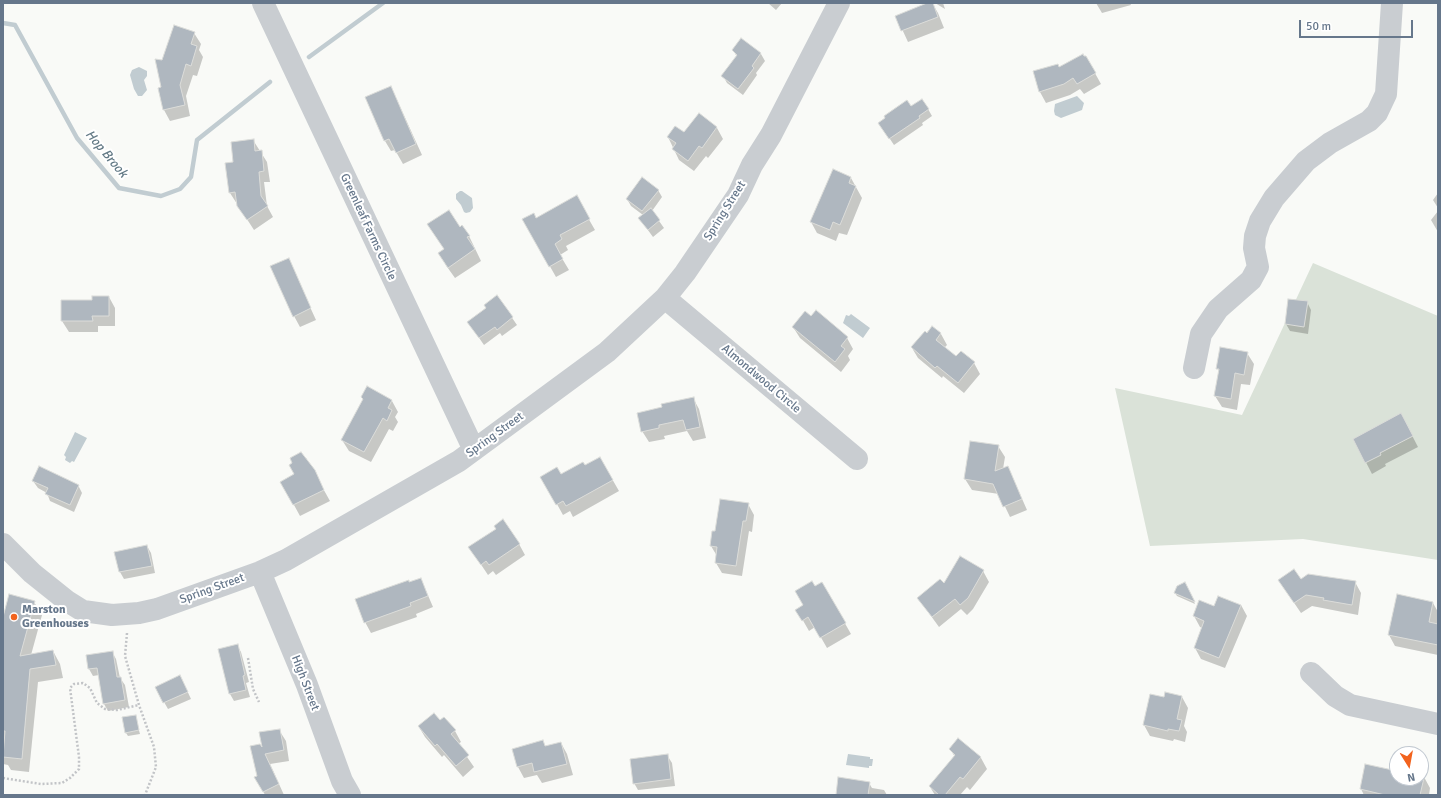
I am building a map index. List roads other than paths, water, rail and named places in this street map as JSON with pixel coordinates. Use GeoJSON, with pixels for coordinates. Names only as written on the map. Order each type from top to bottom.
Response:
{"type":"FeatureCollection","features":[{"type":"Feature","properties":{"kind":"street","name":"Greenleaf Farms Circle"},"geometry":{"type":"LineString","coordinates":[[263,3],[474,450]]}},
{"type":"Feature","properties":{"kind":"street","name":"Spring Street"},"geometry":{"type":"LineString","coordinates":[[3,544],[32,573],[67,601],[83,611],[96,614],[128,614],[157,609],[260,572],[286,560],[459,461],[607,352],[665,298],[685,272],[738,195],[752,166],[771,135],[839,3]]}},
{"type":"Feature","properties":{"kind":"street"},"geometry":{"type":"LineString","coordinates":[[1194,368],[1201,334],[1218,310],[1251,280],[1258,267],[1254,248],[1255,236],[1260,222],[1274,198],[1306,161],[1330,143],[1369,121],[1377,113],[1386,94],[1392,3]]}},
{"type":"Feature","properties":{"kind":"street","name":"Almondwood Circle"},"geometry":{"type":"LineString","coordinates":[[665,298],[857,459]]}},
{"type":"Feature","properties":{"kind":"street","name":"High Street"},"geometry":{"type":"LineString","coordinates":[[260,572],[307,685],[342,781],[350,795]]}},
{"type":"Feature","properties":{"kind":"street"},"geometry":{"type":"LineString","coordinates":[[1311,673],[1335,696],[1350,705],[1438,724]]}},
{"type":"Feature","properties":{"kind":"waterway","name":"Hop Brook"},"geometry":{"type":"LineString","coordinates":[[309,57],[383,3]]}},
{"type":"Feature","properties":{"kind":"waterway","name":"Hop Brook"},"geometry":{"type":"LineString","coordinates":[[3,23],[15,25],[77,138],[119,188],[161,196],[180,189],[191,177],[197,140],[270,82]]}},
{"type":"Feature","properties":{"kind":"place","name":"Marston Greenhouses"},"geometry":{"type":"Point","coordinates":[14,617]}}]}
